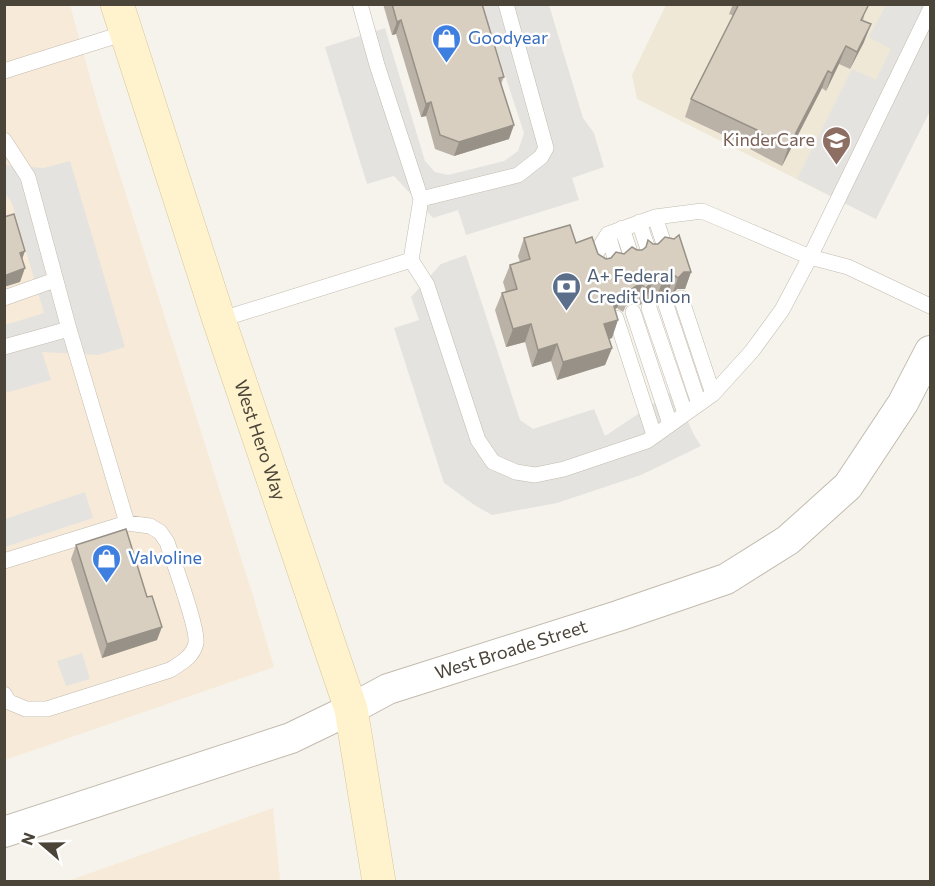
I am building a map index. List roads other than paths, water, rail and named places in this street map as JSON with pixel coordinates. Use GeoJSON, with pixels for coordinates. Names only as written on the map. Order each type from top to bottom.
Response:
{"type":"FeatureCollection","features":[{"type":"Feature","properties":{"kind":"main road","name":"West Hero Way"},"geometry":{"type":"LineString","coordinates":[[121,19],[219,320],[351,709],[379,882]]}},
{"type":"Feature","properties":{"kind":"street","name":"West Broade Street"},"geometry":{"type":"LineString","coordinates":[[4,832],[291,738],[388,689],[726,579],[788,540],[848,486],[903,403],[930,351]]}},
{"type":"Feature","properties":{"kind":"lane"},"geometry":{"type":"LineString","coordinates":[[360,4],[377,65],[422,199],[411,260],[427,285],[478,440],[493,462],[516,472],[535,475],[564,469],[646,441],[713,394],[752,351],[782,310],[810,257],[930,10]]}},
{"type":"Feature","properties":{"kind":"lane"},"geometry":{"type":"LineString","coordinates":[[422,199],[518,175],[541,157],[546,148],[506,4]]}},
{"type":"Feature","properties":{"kind":"lane"},"geometry":{"type":"LineString","coordinates":[[4,71],[121,19]]}},
{"type":"Feature","properties":{"kind":"lane"},"geometry":{"type":"LineString","coordinates":[[4,140],[28,177],[55,280],[127,523]]}},
{"type":"Feature","properties":{"kind":"lane"},"geometry":{"type":"LineString","coordinates":[[4,169],[21,165]]}},
{"type":"Feature","properties":{"kind":"lane"},"geometry":{"type":"LineString","coordinates":[[600,267],[596,255],[615,231],[655,217],[702,211],[810,257],[848,267],[930,306]]}},
{"type":"Feature","properties":{"kind":"lane"},"geometry":{"type":"LineString","coordinates":[[655,217],[665,247]]}},
{"type":"Feature","properties":{"kind":"lane"},"geometry":{"type":"LineString","coordinates":[[639,222],[649,252]]}},
{"type":"Feature","properties":{"kind":"lane"},"geometry":{"type":"LineString","coordinates":[[615,231],[632,258]]}},
{"type":"Feature","properties":{"kind":"lane"},"geometry":{"type":"LineString","coordinates":[[615,231],[616,262]]}},
{"type":"Feature","properties":{"kind":"lane"},"geometry":{"type":"LineString","coordinates":[[219,320],[411,260]]}},
{"type":"Feature","properties":{"kind":"lane"},"geometry":{"type":"LineString","coordinates":[[4,298],[55,280]]}},
{"type":"Feature","properties":{"kind":"lane"},"geometry":{"type":"LineString","coordinates":[[681,298],[713,394]]}},
{"type":"Feature","properties":{"kind":"lane"},"geometry":{"type":"LineString","coordinates":[[665,303],[699,404]]}},
{"type":"Feature","properties":{"kind":"lane"},"geometry":{"type":"LineString","coordinates":[[649,308],[685,413]]}},
{"type":"Feature","properties":{"kind":"lane"},"geometry":{"type":"LineString","coordinates":[[633,312],[670,424]]}},
{"type":"Feature","properties":{"kind":"lane"},"geometry":{"type":"LineString","coordinates":[[616,318],[654,435]]}},
{"type":"Feature","properties":{"kind":"lane"},"geometry":{"type":"LineString","coordinates":[[4,347],[69,328]]}},
{"type":"Feature","properties":{"kind":"lane"},"geometry":{"type":"LineString","coordinates":[[4,561],[127,523],[150,526],[160,532],[167,542],[193,624],[196,643],[188,658],[170,670],[47,709],[26,709],[9,702],[4,694]]}},
{"type":"Feature","properties":{"kind":"place","name":"Goodyear"},"geometry":{"type":"Point","coordinates":[447,64]}},
{"type":"Feature","properties":{"kind":"place","name":"KinderCare"},"geometry":{"type":"Point","coordinates":[836,166]}},
{"type":"Feature","properties":{"kind":"place","name":"A+ Federal Credit Union"},"geometry":{"type":"Point","coordinates":[566,312]}},
{"type":"Feature","properties":{"kind":"place","name":"Valvoline"},"geometry":{"type":"Point","coordinates":[107,584]}}]}
